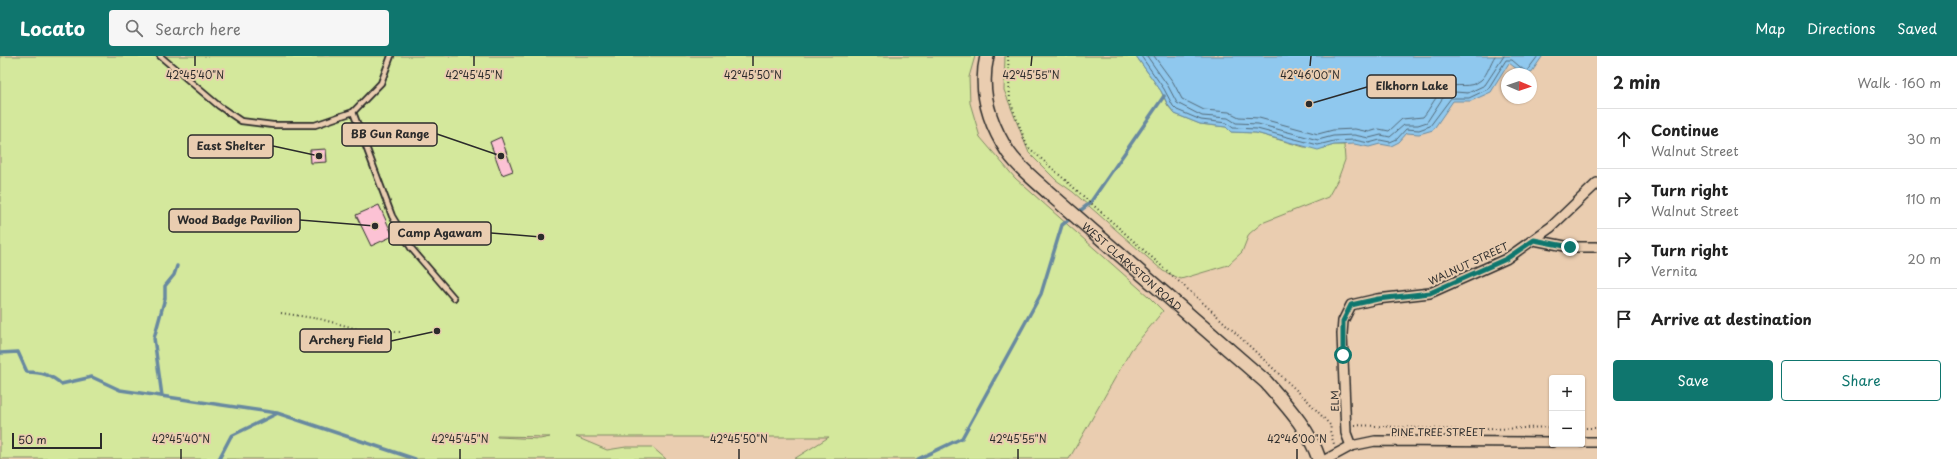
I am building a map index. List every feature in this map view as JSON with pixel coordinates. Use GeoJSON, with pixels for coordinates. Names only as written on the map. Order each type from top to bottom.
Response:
{"type":"FeatureCollection","features":[{"type":"Feature","properties":{"kind":"main road","name":"WEST CLARKSTON ROAD"},"geometry":{"type":"LineString","coordinates":[[987,56],[984,70],[985,96],[989,116],[1008,152],[1024,170],[1049,193],[1266,382],[1294,415],[1315,446],[1319,459]]}},
{"type":"Feature","properties":{"kind":"street","name":"WALNUT STREET"},"geometry":{"type":"LineString","coordinates":[[1343,355],[1343,321],[1351,305],[1378,299],[1430,293],[1506,259],[1552,227],[1597,183]]}},
{"type":"Feature","properties":{"kind":"street"},"geometry":{"type":"LineString","coordinates":[[1534,240],[1570,247],[1597,247]]}},
{"type":"Feature","properties":{"kind":"street","name":"ELM"},"geometry":{"type":"LineString","coordinates":[[1343,355],[1346,433],[1351,446]]}},
{"type":"Feature","properties":{"kind":"street","name":"PINE TREE STREET"},"geometry":{"type":"LineString","coordinates":[[1327,459],[1351,446],[1375,442],[1549,442]]}},
{"type":"Feature","properties":{"kind":"street"},"geometry":{"type":"LineString","coordinates":[[1585,442],[1597,442]]}},
{"type":"Feature","properties":{"kind":"lane"},"geometry":{"type":"LineString","coordinates":[[160,56],[219,106],[241,121],[273,125],[315,125],[353,112],[381,83],[392,56]]}},
{"type":"Feature","properties":{"kind":"lane"},"geometry":{"type":"LineString","coordinates":[[353,112],[392,216],[411,248],[454,298]]}},
{"type":"Feature","properties":{"kind":"path"},"geometry":{"type":"LineString","coordinates":[[1008,56],[1010,101],[1027,146],[1212,311]]}},
{"type":"Feature","properties":{"kind":"path"},"geometry":{"type":"LineString","coordinates":[[281,313],[320,319],[369,332],[401,332]]}},
{"type":"Feature","properties":{"kind":"path"},"geometry":{"type":"LineString","coordinates":[[1331,426],[1346,425],[1462,430],[1549,428]]}},
{"type":"Feature","properties":{"kind":"path"},"geometry":{"type":"LineString","coordinates":[[1585,428],[1597,428]]}},
{"type":"Feature","properties":{"kind":"green space"},"geometry":{"type":"Polygon","coordinates":[[[0,56],[975,56],[969,77],[970,103],[980,137],[1015,178],[1163,311],[1131,350],[1069,459],[794,459],[829,437],[576,437],[607,450],[626,447],[652,447],[666,459],[0,459],[0,56]],[[497,436],[540,439],[550,437],[497,436]]]}},
{"type":"Feature","properties":{"kind":"green space"},"geometry":{"type":"Polygon","coordinates":[[[1005,56],[1136,56],[1161,91],[1168,106],[1175,114],[1200,124],[1226,127],[1231,132],[1256,133],[1304,147],[1325,148],[1334,145],[1344,145],[1345,160],[1338,179],[1328,197],[1262,223],[1249,234],[1242,252],[1228,265],[1181,279],[1163,271],[1073,192],[1056,180],[1029,153],[1004,90],[1005,56]]]}},
{"type":"Feature","properties":{"kind":"water"},"geometry":{"type":"Polygon","coordinates":[[[1136,56],[1542,56],[1534,68],[1516,68],[1509,63],[1506,68],[1501,68],[1501,76],[1491,92],[1471,101],[1453,101],[1433,130],[1419,134],[1407,133],[1399,142],[1391,146],[1380,144],[1369,147],[1354,144],[1334,145],[1318,150],[1256,133],[1231,132],[1226,127],[1200,124],[1175,114],[1168,105],[1161,91],[1136,56]]]}},
{"type":"Feature","properties":{"kind":"building"},"geometry":{"type":"Polygon","coordinates":[[[501,137],[513,171],[502,175],[490,142],[501,137]]]}},
{"type":"Feature","properties":{"kind":"building"},"geometry":{"type":"Polygon","coordinates":[[[326,149],[327,162],[311,163],[310,150],[326,149]]]}},
{"type":"Feature","properties":{"kind":"building"},"geometry":{"type":"Polygon","coordinates":[[[379,205],[393,236],[371,246],[356,215],[379,205]]]}},
{"type":"Feature","properties":{"kind":"waterway"},"geometry":{"type":"LineString","coordinates":[[918,459],[962,438],[1041,294],[1062,225],[1090,203],[1164,96]]}},
{"type":"Feature","properties":{"kind":"waterway"},"geometry":{"type":"LineString","coordinates":[[162,396],[154,338],[165,298],[165,286],[174,275],[177,266]]}},
{"type":"Feature","properties":{"kind":"waterway"},"geometry":{"type":"LineString","coordinates":[[0,353],[18,352],[27,372],[45,374],[61,384],[92,377],[120,390],[277,413],[415,459]]}},
{"type":"Feature","properties":{"kind":"waterway"},"geometry":{"type":"LineString","coordinates":[[219,459],[231,436],[276,414]]}},
{"type":"Feature","properties":{"kind":"place","name":"Elkhorn Lake"},"geometry":{"type":"Point","coordinates":[1309,104]}},
{"type":"Feature","properties":{"kind":"place","name":"East Shelter"},"geometry":{"type":"Point","coordinates":[319,156]}},
{"type":"Feature","properties":{"kind":"place","name":"BB Gun Range"},"geometry":{"type":"Point","coordinates":[501,156]}},
{"type":"Feature","properties":{"kind":"place","name":"Wood Badge Pavilion"},"geometry":{"type":"Point","coordinates":[375,226]}},
{"type":"Feature","properties":{"kind":"place","name":"Camp Agawam"},"geometry":{"type":"Point","coordinates":[541,237]}},
{"type":"Feature","properties":{"kind":"place","name":"Archery Field"},"geometry":{"type":"Point","coordinates":[437,331]}},
{"type":"Feature","properties":{"kind":"route"},"geometry":{"type":"LineString","coordinates":[[1343,355],[1343,321],[1351,305],[1378,299],[1430,293],[1463,280],[1506,259],[1534,240],[1570,247]]}}]}
